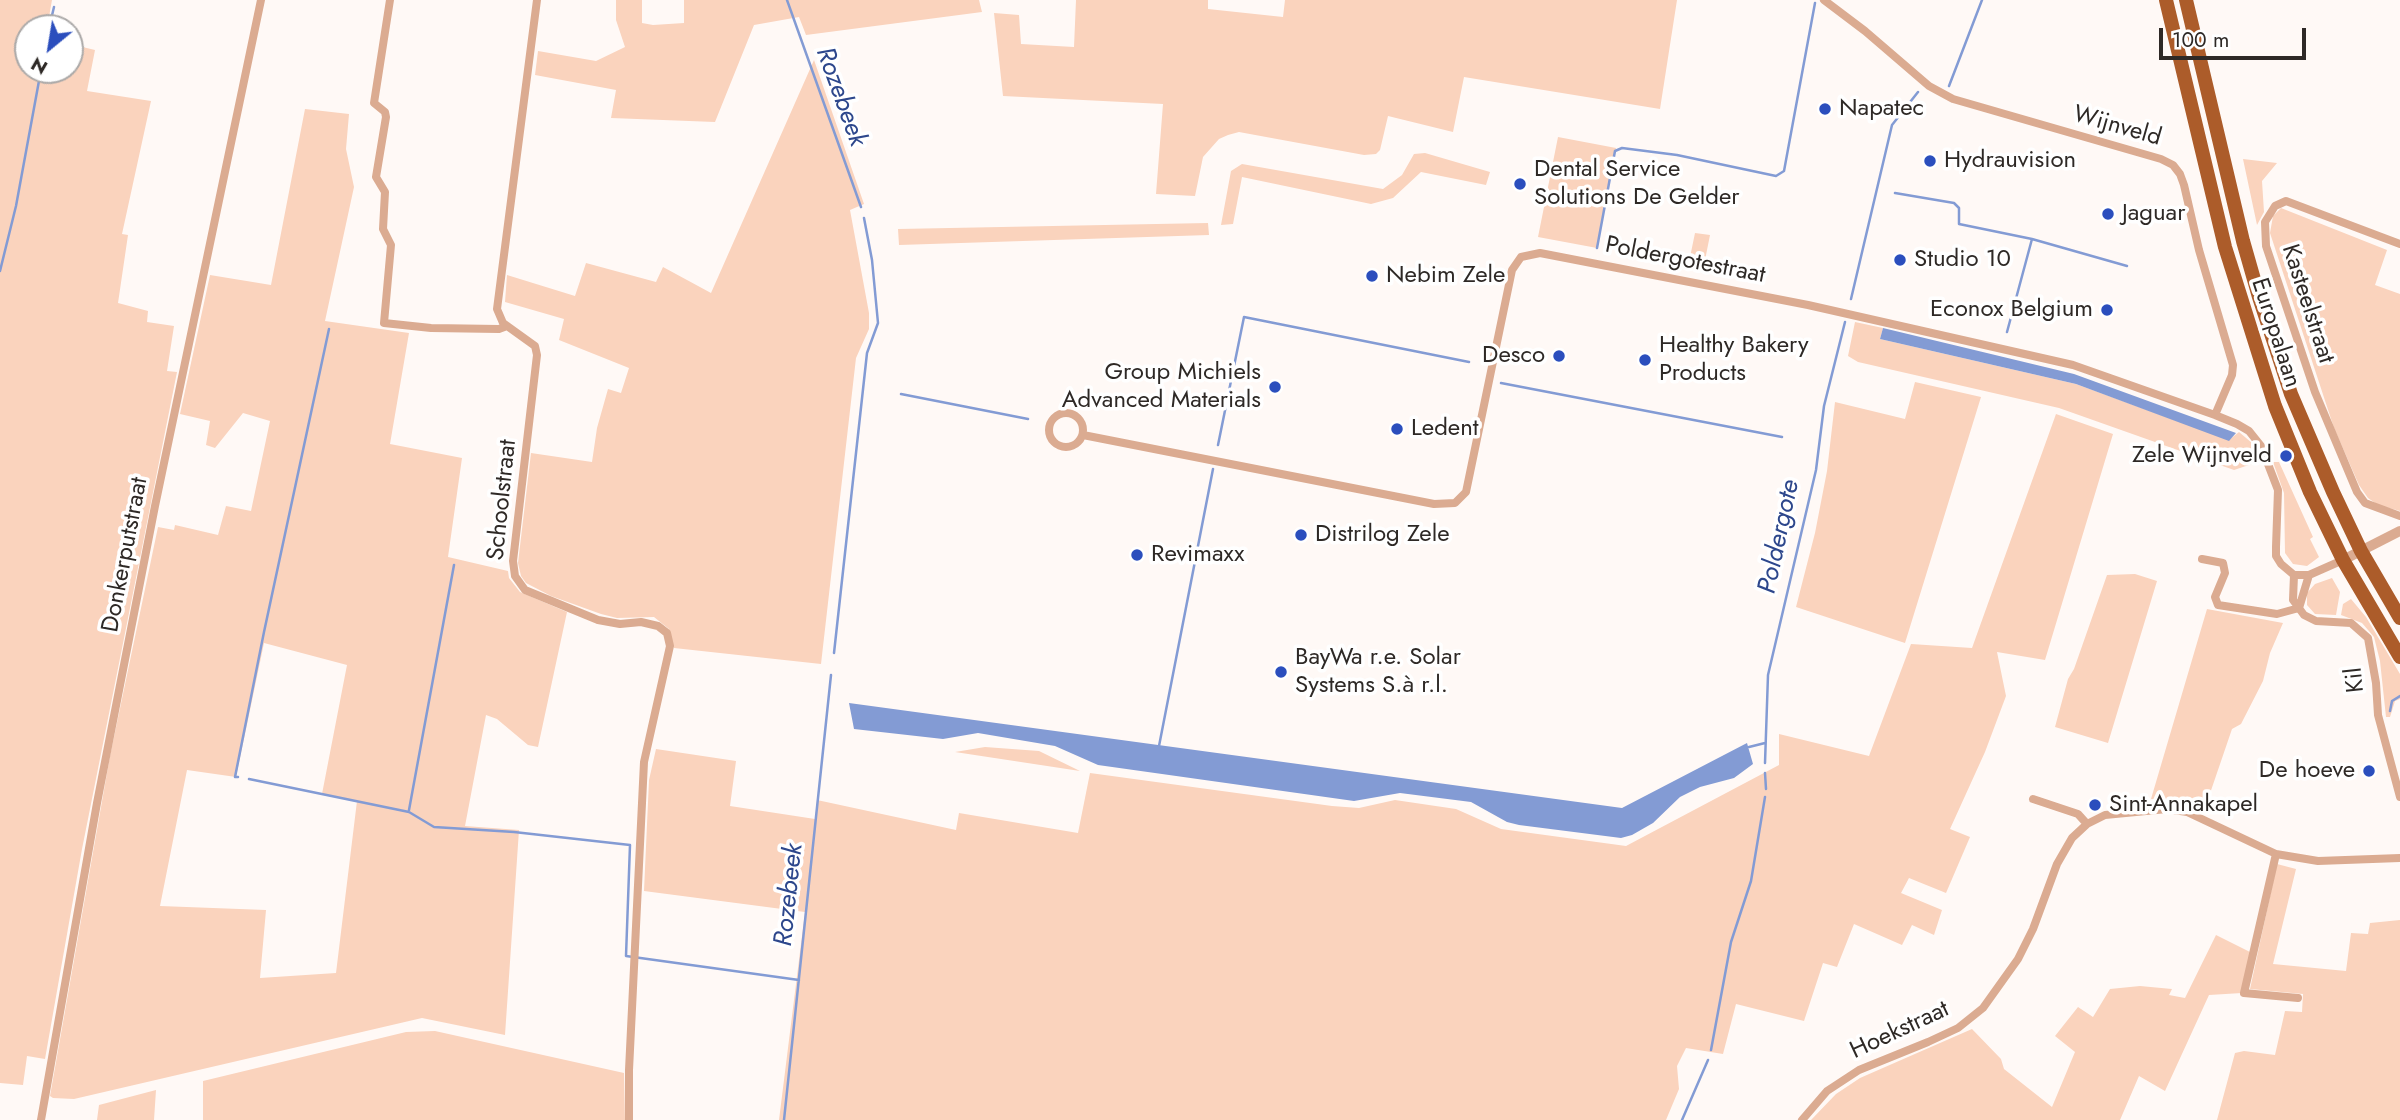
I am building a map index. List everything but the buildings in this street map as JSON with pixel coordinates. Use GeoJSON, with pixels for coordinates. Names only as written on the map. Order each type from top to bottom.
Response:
{"type":"FeatureCollection","features":[{"type":"Feature","properties":{"kind":"highway","name":"Europalaan"},"geometry":{"type":"LineString","coordinates":[[2166,0],[2225,247],[2258,356],[2295,457],[2343,560],[2400,657]]}},
{"type":"Feature","properties":{"kind":"highway","name":"Europalaan"},"geometry":{"type":"LineString","coordinates":[[2186,0],[2259,297],[2291,394],[2361,551],[2400,618]]}},
{"type":"Feature","properties":{"kind":"street","name":"Donkerputstraat"},"geometry":{"type":"LineString","coordinates":[[41,1120],[95,816],[155,506],[261,0]]}},
{"type":"Feature","properties":{"kind":"street"},"geometry":{"type":"LineString","coordinates":[[390,0],[374,103],[385,112],[386,117],[376,177],[385,192],[383,229],[391,245],[384,323],[431,328],[499,329],[507,326],[499,317],[497,309],[537,0]]}},
{"type":"Feature","properties":{"kind":"street","name":"Wijnveld"},"geometry":{"type":"LineString","coordinates":[[1824,0],[1929,86],[1953,99],[2161,159],[2173,165],[2184,186],[2199,250],[2233,365],[2232,375],[2215,415]]}},
{"type":"Feature","properties":{"kind":"street","name":"Kasteelstraat"},"geometry":{"type":"LineString","coordinates":[[2400,244],[2286,201],[2275,206],[2265,222],[2266,246],[2315,392],[2357,492],[2365,503],[2400,516]]}},
{"type":"Feature","properties":{"kind":"street","name":"Poldergotestraat"},"geometry":{"type":"LineString","coordinates":[[1083,435],[1434,504],[1455,503],[1465,492],[1512,270],[1521,257],[1531,253],[1808,304],[2073,365],[2237,424],[2249,431],[2261,446],[2278,490],[2276,556],[2286,570],[2294,575]]}},
{"type":"Feature","properties":{"kind":"street","name":"Schoolstraat"},"geometry":{"type":"LineString","coordinates":[[507,326],[535,346],[537,355],[513,561],[515,576],[525,590],[598,620],[620,624],[641,622],[658,626],[667,634],[670,646],[644,762],[629,1120]]}},
{"type":"Feature","properties":{"kind":"street","name":"Poldergotestraat"},"geometry":{"type":"LineString","coordinates":[[1063,413],[1074,415],[1082,423],[1083,435],[1079,442],[1063,447],[1051,438],[1050,424],[1063,413]]}},
{"type":"Feature","properties":{"kind":"street"},"geometry":{"type":"LineString","coordinates":[[2299,607],[2293,600],[2294,575],[2309,575],[2400,531]]}},
{"type":"Feature","properties":{"kind":"street"},"geometry":{"type":"LineString","coordinates":[[2202,559],[2223,563],[2225,573],[2215,597],[2218,605],[2277,614],[2299,607]]}},
{"type":"Feature","properties":{"kind":"street"},"geometry":{"type":"LineString","coordinates":[[2299,607],[2309,575]]}},
{"type":"Feature","properties":{"kind":"street","name":"Kil"},"geometry":{"type":"LineString","coordinates":[[2299,607],[2304,615],[2316,621],[2351,623],[2368,638],[2375,671],[2378,715],[2400,797]]}},
{"type":"Feature","properties":{"kind":"street"},"geometry":{"type":"LineString","coordinates":[[2033,799],[2078,814],[2087,824],[2105,816],[2167,809],[2187,812],[2276,854],[2318,861],[2400,858]]}},
{"type":"Feature","properties":{"kind":"street","name":"Hoekstraat"},"geometry":{"type":"LineString","coordinates":[[1802,1120],[1827,1091],[1859,1070],[1948,1033],[1983,1008],[2018,959],[2033,929],[2057,864],[2072,838],[2087,824]]}},
{"type":"Feature","properties":{"kind":"street"},"geometry":{"type":"LineString","coordinates":[[2276,854],[2244,992],[2298,998]]}},
{"type":"Feature","properties":{"kind":"shaded area"},"geometry":{"type":"Polygon","coordinates":[[[0,0],[52,0],[50,14],[14,14],[14,84],[84,84],[84,47],[95,50],[87,91],[151,101],[122,234],[128,235],[118,303],[148,311],[147,322],[174,326],[167,371],[177,372],[82,849],[45,1059],[27,1056],[23,1085],[0,1083],[0,0]]]}},
{"type":"Feature","properties":{"kind":"shaded area"},"geometry":{"type":"Polygon","coordinates":[[[616,0],[642,0],[642,23],[653,25],[684,23],[684,0],[979,0],[982,12],[806,35],[799,17],[754,25],[715,122],[611,118],[616,90],[535,75],[538,51],[596,61],[625,47],[616,20],[616,0]]]}},
{"type":"Feature","properties":{"kind":"shaded area"},"geometry":{"type":"Polygon","coordinates":[[[1076,0],[1208,0],[1208,9],[1283,17],[1285,0],[1677,0],[1660,109],[1464,77],[1453,132],[1388,116],[1380,150],[1376,154],[1364,155],[1239,132],[1219,139],[1203,157],[1195,196],[1156,194],[1163,104],[1003,96],[994,13],[1019,15],[1021,44],[1074,47],[1076,0]]]}},
{"type":"Feature","properties":{"kind":"shaded area"},"geometry":{"type":"Polygon","coordinates":[[[814,60],[864,204],[850,210],[869,313],[869,329],[856,358],[821,664],[674,648],[669,629],[654,617],[617,618],[601,614],[551,596],[526,583],[521,576],[518,563],[531,453],[592,462],[597,428],[608,389],[621,393],[629,368],[559,340],[564,319],[505,302],[507,275],[575,296],[586,263],[656,282],[663,267],[711,293],[814,60]]]}},
{"type":"Feature","properties":{"kind":"shaded area"},"geometry":{"type":"Polygon","coordinates":[[[305,109],[349,114],[346,149],[354,187],[325,321],[409,333],[390,444],[462,458],[448,557],[508,571],[509,578],[520,592],[567,612],[538,747],[528,745],[497,719],[486,715],[465,826],[519,830],[505,1035],[422,1018],[74,1099],[53,1098],[50,1096],[110,756],[158,527],[174,530],[175,525],[218,535],[226,506],[251,511],[270,421],[243,413],[215,448],[206,445],[210,421],[180,414],[210,275],[271,285],[305,109]],[[264,643],[236,777],[187,770],[160,906],[266,910],[260,978],[336,973],[357,801],[322,794],[347,665],[264,643]]]}},
{"type":"Feature","properties":{"kind":"shaded area"},"geometry":{"type":"Polygon","coordinates":[[[1558,137],[1616,148],[1597,248],[1538,237],[1558,137]]]}},
{"type":"Feature","properties":{"kind":"shaded area"},"geometry":{"type":"Polygon","coordinates":[[[1425,153],[1490,172],[1486,185],[1421,172],[1393,198],[1371,204],[1242,177],[1233,224],[1221,225],[1231,171],[1242,164],[1383,189],[1402,175],[1414,154],[1425,153]]]}},
{"type":"Feature","properties":{"kind":"shaded area"},"geometry":{"type":"Polygon","coordinates":[[[2243,159],[2277,163],[2262,181],[2264,212],[2257,225],[2243,159]]]}},
{"type":"Feature","properties":{"kind":"shaded area"},"geometry":{"type":"Polygon","coordinates":[[[2281,208],[2387,250],[2375,285],[2400,294],[2400,511],[2378,505],[2368,498],[2359,485],[2334,428],[2270,233],[2273,216],[2281,208]]]}},
{"type":"Feature","properties":{"kind":"shaded area"},"geometry":{"type":"Polygon","coordinates":[[[1208,223],[1209,235],[899,245],[898,229],[1208,223]]]}},
{"type":"Feature","properties":{"kind":"shaded area"},"geometry":{"type":"Polygon","coordinates":[[[1695,233],[1710,235],[1704,265],[1689,262],[1695,233]]]}},
{"type":"Feature","properties":{"kind":"shaded area"},"geometry":{"type":"Polygon","coordinates":[[[1855,322],[1883,328],[1880,339],[2076,384],[2229,440],[2239,432],[2252,443],[2261,461],[2234,470],[2059,408],[1858,362],[1848,356],[1855,322]]]}},
{"type":"Feature","properties":{"kind":"shaded area"},"geometry":{"type":"Polygon","coordinates":[[[1915,382],[1981,397],[1905,643],[1796,607],[1827,471],[1835,402],[1905,419],[1915,382]]]}},
{"type":"Feature","properties":{"kind":"shaded area"},"geometry":{"type":"Polygon","coordinates":[[[2056,414],[2113,434],[2045,660],[1997,652],[2006,696],[1985,752],[1950,829],[1970,837],[1946,893],[1909,878],[1901,893],[1942,910],[1934,935],[1912,925],[1902,945],[1854,924],[1837,967],[1823,963],[1804,1021],[1736,1004],[1723,1054],[1686,1048],[1677,1066],[1679,1089],[1666,1120],[779,1120],[805,912],[644,891],[649,780],[656,749],[736,761],[730,806],[815,819],[817,800],[956,830],[959,813],[1078,833],[1090,773],[1332,806],[1359,808],[1395,800],[1456,809],[1501,829],[1626,846],[1779,765],[1779,734],[1869,756],[1911,644],[1972,648],[2056,414]]]}},
{"type":"Feature","properties":{"kind":"shaded area"},"geometry":{"type":"Polygon","coordinates":[[[2273,462],[2279,462],[2313,537],[2310,539],[2319,557],[2307,566],[2293,564],[2285,553],[2284,493],[2273,462]]]}},
{"type":"Feature","properties":{"kind":"shaded area"},"geometry":{"type":"Polygon","coordinates":[[[2135,574],[2157,581],[2108,743],[2055,727],[2068,679],[2074,669],[2107,575],[2135,574]]]}},
{"type":"Feature","properties":{"kind":"shaded area"},"geometry":{"type":"Polygon","coordinates":[[[2332,578],[2340,592],[2336,615],[2315,614],[2307,605],[2307,593],[2315,584],[2332,578]]]}},
{"type":"Feature","properties":{"kind":"shaded area"},"geometry":{"type":"Polygon","coordinates":[[[2351,599],[2366,617],[2400,674],[2400,699],[2395,701],[2390,717],[2386,717],[2380,661],[2374,637],[2362,623],[2341,615],[2343,604],[2351,599]]]}},
{"type":"Feature","properties":{"kind":"shaded area"},"geometry":{"type":"Polygon","coordinates":[[[2207,609],[2283,623],[2270,653],[2263,681],[2241,724],[2232,729],[2205,808],[2177,800],[2151,799],[2207,609]]]}},
{"type":"Feature","properties":{"kind":"shaded area"},"geometry":{"type":"Polygon","coordinates":[[[985,747],[1039,751],[1080,771],[955,752],[985,747]]]}},
{"type":"Feature","properties":{"kind":"shaded area"},"geometry":{"type":"Polygon","coordinates":[[[2277,864],[2296,869],[2273,964],[2346,971],[2351,933],[2368,934],[2370,923],[2400,920],[2400,1120],[2217,1120],[2235,1053],[2244,1051],[2275,1055],[2285,1011],[2302,1012],[2303,994],[2250,989],[2277,864]]]}},
{"type":"Feature","properties":{"kind":"shaded area"},"geometry":{"type":"Polygon","coordinates":[[[2216,935],[2250,952],[2242,993],[2209,995],[2165,1091],[2139,1076],[2120,1120],[1811,1120],[1836,1094],[1860,1078],[1972,1029],[2001,1059],[2004,1069],[2052,1107],[2075,1052],[2055,1036],[2078,1007],[2093,1017],[2110,989],[2140,986],[2172,989],[2169,995],[2185,998],[2216,935]]]}},
{"type":"Feature","properties":{"kind":"shaded area"},"geometry":{"type":"Polygon","coordinates":[[[435,1031],[624,1073],[625,1120],[203,1120],[203,1081],[406,1032],[435,1031]]]}},
{"type":"Feature","properties":{"kind":"shaded area"},"geometry":{"type":"Polygon","coordinates":[[[156,1090],[154,1120],[97,1120],[99,1105],[156,1090]]]}},
{"type":"Feature","properties":{"kind":"water"},"geometry":{"type":"Polygon","coordinates":[[[1883,328],[2074,374],[2236,433],[2229,441],[2076,384],[1880,339],[1883,328]]]}},
{"type":"Feature","properties":{"kind":"water"},"geometry":{"type":"Polygon","coordinates":[[[849,703],[1622,808],[1747,743],[1753,764],[1734,778],[1700,787],[1680,797],[1653,823],[1621,838],[1519,825],[1507,822],[1471,802],[1400,793],[1354,801],[1098,765],[1055,746],[978,733],[943,739],[854,729],[849,703]]]}},
{"type":"Feature","properties":{"kind":"waterway","name":"Rozebeek"},"geometry":{"type":"LineString","coordinates":[[787,0],[861,207]]}},
{"type":"Feature","properties":{"kind":"waterway","name":"Poldergote"},"geometry":{"type":"LineString","coordinates":[[1949,86],[1982,0]]}},
{"type":"Feature","properties":{"kind":"waterway"},"geometry":{"type":"LineString","coordinates":[[1597,248],[1615,151],[1622,148],[1677,155],[1776,176],[1784,171],[1815,3]]}},
{"type":"Feature","properties":{"kind":"waterway"},"geometry":{"type":"LineString","coordinates":[[52,14],[54,7]]}},
{"type":"Feature","properties":{"kind":"waterway"},"geometry":{"type":"LineString","coordinates":[[0,271],[16,206],[38,84]]}},
{"type":"Feature","properties":{"kind":"waterway","name":"Poldergote"},"geometry":{"type":"LineString","coordinates":[[1851,299],[1892,125],[1918,92]]}},
{"type":"Feature","properties":{"kind":"waterway"},"geometry":{"type":"LineString","coordinates":[[1895,193],[1954,203],[1959,208],[1959,224],[2032,239],[2127,266]]}},
{"type":"Feature","properties":{"kind":"waterway","name":"Rozebeek"},"geometry":{"type":"LineString","coordinates":[[834,653],[867,353],[878,323],[872,260],[864,218]]}},
{"type":"Feature","properties":{"kind":"waterway"},"geometry":{"type":"LineString","coordinates":[[2007,332],[2032,239]]}},
{"type":"Feature","properties":{"kind":"waterway"},"geometry":{"type":"LineString","coordinates":[[1218,445],[1244,317],[1469,362]]}},
{"type":"Feature","properties":{"kind":"waterway","name":"Poldergote"},"geometry":{"type":"LineString","coordinates":[[1765,763],[1768,675],[1816,470],[1824,406],[1845,322]]}},
{"type":"Feature","properties":{"kind":"waterway"},"geometry":{"type":"LineString","coordinates":[[238,777],[235,777],[264,632],[329,329]]}},
{"type":"Feature","properties":{"kind":"waterway"},"geometry":{"type":"LineString","coordinates":[[1501,383],[1782,437]]}},
{"type":"Feature","properties":{"kind":"waterway"},"geometry":{"type":"LineString","coordinates":[[901,394],[1028,419]]}},
{"type":"Feature","properties":{"kind":"waterway"},"geometry":{"type":"LineString","coordinates":[[1159,746],[1213,469]]}},
{"type":"Feature","properties":{"kind":"waterway"},"geometry":{"type":"LineString","coordinates":[[409,810],[454,565]]}},
{"type":"Feature","properties":{"kind":"waterway","name":"Rozebeek"},"geometry":{"type":"LineString","coordinates":[[784,1120],[831,675]]}},
{"type":"Feature","properties":{"kind":"waterway"},"geometry":{"type":"LineString","coordinates":[[2390,711],[2392,701],[2400,696]]}},
{"type":"Feature","properties":{"kind":"waterway"},"geometry":{"type":"LineString","coordinates":[[1749,747],[1765,743]]}},
{"type":"Feature","properties":{"kind":"waterway","name":"Poldergote"},"geometry":{"type":"LineString","coordinates":[[1765,773],[1766,789]]}},
{"type":"Feature","properties":{"kind":"waterway"},"geometry":{"type":"LineString","coordinates":[[249,779],[409,812],[434,827],[514,832],[630,845],[626,956],[799,980]]}},
{"type":"Feature","properties":{"kind":"waterway","name":"Poldergote"},"geometry":{"type":"LineString","coordinates":[[1711,1050],[1731,942],[1751,881],[1765,797]]}},
{"type":"Feature","properties":{"kind":"waterway","name":"Poldergote"},"geometry":{"type":"LineString","coordinates":[[1682,1120],[1708,1060]]}},
{"type":"Feature","properties":{"kind":"place","name":"Napatec"},"geometry":{"type":"Point","coordinates":[1825,109]}},
{"type":"Feature","properties":{"kind":"place","name":"Hydrauvision"},"geometry":{"type":"Point","coordinates":[1930,161]}},
{"type":"Feature","properties":{"kind":"place","name":"Dental Service Solutions De Gelder"},"geometry":{"type":"Point","coordinates":[1520,184]}},
{"type":"Feature","properties":{"kind":"place","name":"Jaguar"},"geometry":{"type":"Point","coordinates":[2108,214]}},
{"type":"Feature","properties":{"kind":"place","name":"Studio 10"},"geometry":{"type":"Point","coordinates":[1900,260]}},
{"type":"Feature","properties":{"kind":"place","name":"Nebim Zele"},"geometry":{"type":"Point","coordinates":[1372,276]}},
{"type":"Feature","properties":{"kind":"place","name":"Econox Belgium"},"geometry":{"type":"Point","coordinates":[2107,310]}},
{"type":"Feature","properties":{"kind":"place","name":"Desco"},"geometry":{"type":"Point","coordinates":[1559,356]}},
{"type":"Feature","properties":{"kind":"place","name":"Healthy Bakery Products"},"geometry":{"type":"Point","coordinates":[1645,360]}},
{"type":"Feature","properties":{"kind":"place","name":"Group Michiels Advanced Materials"},"geometry":{"type":"Point","coordinates":[1275,387]}},
{"type":"Feature","properties":{"kind":"place","name":"Ledent"},"geometry":{"type":"Point","coordinates":[1397,429]}},
{"type":"Feature","properties":{"kind":"place","name":"Zele Wijnveld"},"geometry":{"type":"Point","coordinates":[2286,456]}},
{"type":"Feature","properties":{"kind":"place","name":"Distrilog Zele"},"geometry":{"type":"Point","coordinates":[1301,535]}},
{"type":"Feature","properties":{"kind":"place","name":"Revimaxx"},"geometry":{"type":"Point","coordinates":[1137,555]}},
{"type":"Feature","properties":{"kind":"place","name":"BayWa r.e. Solar Systems S.à r.l."},"geometry":{"type":"Point","coordinates":[1281,672]}},
{"type":"Feature","properties":{"kind":"place","name":"De hoeve"},"geometry":{"type":"Point","coordinates":[2369,771]}},
{"type":"Feature","properties":{"kind":"place","name":"Sint-Annakapel"},"geometry":{"type":"Point","coordinates":[2095,805]}}]}
